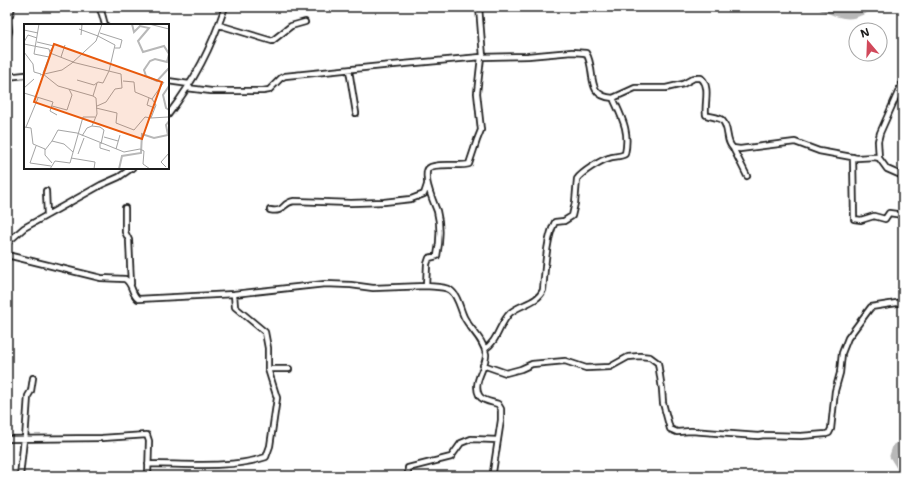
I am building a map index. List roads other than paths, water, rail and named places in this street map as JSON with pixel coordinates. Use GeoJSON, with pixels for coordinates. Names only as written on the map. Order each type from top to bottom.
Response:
{"type":"FeatureCollection","features":[{"type":"Feature","properties":{"kind":"street"},"geometry":{"type":"LineString","coordinates":[[7,39],[9,31],[8,16],[10,15],[12,7]]}},
{"type":"Feature","properties":{"kind":"street"},"geometry":{"type":"LineString","coordinates":[[99,7],[105,24]]}},
{"type":"Feature","properties":{"kind":"street"},"geometry":{"type":"LineString","coordinates":[[169,113],[188,86],[206,56],[225,7]]}},
{"type":"Feature","properties":{"kind":"street"},"geometry":{"type":"LineString","coordinates":[[426,286],[428,258],[437,256],[440,243],[437,212],[430,192],[426,173],[429,167],[468,165],[471,163],[476,140],[481,130],[476,93],[482,57],[479,7]]}},
{"type":"Feature","properties":{"kind":"street"},"geometry":{"type":"LineString","coordinates":[[219,25],[272,41],[288,27],[305,22]]}},
{"type":"Feature","properties":{"kind":"street"},"geometry":{"type":"LineString","coordinates":[[169,81],[211,90],[259,92],[269,90],[283,77],[482,57],[528,56],[584,52],[588,56],[593,84],[596,90],[604,97],[613,98],[635,88],[662,89],[678,85],[694,78],[701,78],[707,90],[706,115],[720,119],[724,122],[728,140],[734,148],[743,171],[747,176]]}},
{"type":"Feature","properties":{"kind":"street"},"geometry":{"type":"LineString","coordinates":[[349,70],[356,113]]}},
{"type":"Feature","properties":{"kind":"street"},"geometry":{"type":"LineString","coordinates":[[7,77],[24,76]]}},
{"type":"Feature","properties":{"kind":"street"},"geometry":{"type":"LineString","coordinates":[[878,158],[878,141],[880,133],[903,81]]}},
{"type":"Feature","properties":{"kind":"street"},"geometry":{"type":"LineString","coordinates":[[485,349],[492,344],[504,321],[511,313],[521,305],[536,299],[541,294],[543,290],[551,232],[555,222],[564,221],[572,216],[575,203],[576,179],[586,169],[606,159],[622,156],[624,154],[627,143],[627,132],[613,98]]}},
{"type":"Feature","properties":{"kind":"street"},"geometry":{"type":"LineString","coordinates":[[734,148],[795,142],[819,151],[852,157],[859,158],[873,156],[878,158],[887,169],[903,176]]}},
{"type":"Feature","properties":{"kind":"street"},"geometry":{"type":"LineString","coordinates":[[852,157],[853,219],[861,220],[874,216],[884,219],[890,213],[903,214]]}},
{"type":"Feature","properties":{"kind":"street"},"geometry":{"type":"LineString","coordinates":[[7,243],[20,230],[100,185],[120,177],[131,169]]}},
{"type":"Feature","properties":{"kind":"street"},"geometry":{"type":"LineString","coordinates":[[270,210],[280,210],[288,202],[294,200],[351,203],[411,199],[424,194],[427,181]]}},
{"type":"Feature","properties":{"kind":"street"},"geometry":{"type":"LineString","coordinates":[[46,191],[47,215]]}},
{"type":"Feature","properties":{"kind":"street"},"geometry":{"type":"LineString","coordinates":[[124,208],[124,232],[129,238],[130,242],[131,284],[135,297],[138,299],[234,294],[325,284],[373,288],[426,286],[444,288],[453,293],[464,317],[485,349],[486,355],[478,381],[478,393],[482,399],[498,404],[501,408],[501,420],[493,472],[494,476]]}},
{"type":"Feature","properties":{"kind":"street"},"geometry":{"type":"LineString","coordinates":[[7,255],[101,278],[125,279],[131,284]]}},
{"type":"Feature","properties":{"kind":"street"},"geometry":{"type":"LineString","coordinates":[[148,464],[205,465],[247,462],[266,457],[270,446],[277,398],[268,369],[268,348],[265,331],[235,307],[234,294]]}},
{"type":"Feature","properties":{"kind":"street"},"geometry":{"type":"LineString","coordinates":[[483,365],[506,373],[532,364],[565,360],[586,368],[610,367],[628,357],[650,357],[658,363],[663,403],[670,429],[677,432],[691,431],[758,436],[801,436],[826,434],[829,433],[831,429],[835,391],[840,373],[842,353],[848,338],[871,307],[903,302]]}},
{"type":"Feature","properties":{"kind":"street"},"geometry":{"type":"LineString","coordinates":[[268,369],[289,369]]}},
{"type":"Feature","properties":{"kind":"street"},"geometry":{"type":"LineString","coordinates":[[20,476],[28,396],[31,390],[33,378]]}},
{"type":"Feature","properties":{"kind":"street"},"geometry":{"type":"LineString","coordinates":[[7,439],[102,438],[146,435],[149,441],[148,476]]}},
{"type":"Feature","properties":{"kind":"street"},"geometry":{"type":"LineString","coordinates":[[408,476],[408,468],[451,457],[462,443],[471,439],[498,440]]}},
{"type":"Feature","properties":{"kind":"waterway"},"geometry":{"type":"LineString","coordinates":[[822,7],[836,13],[846,15],[864,11],[868,7]]}},
{"type":"Feature","properties":{"kind":"waterway"},"geometry":{"type":"LineString","coordinates":[[903,444],[896,447],[893,456],[903,472]]}}]}
